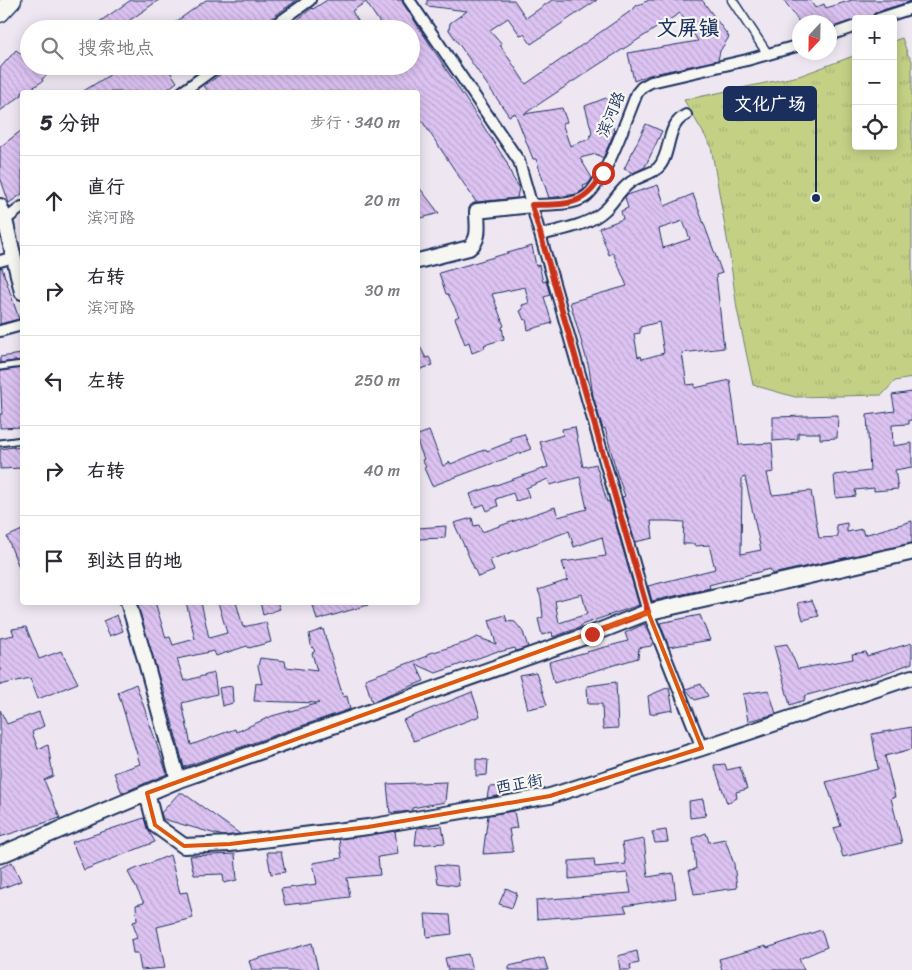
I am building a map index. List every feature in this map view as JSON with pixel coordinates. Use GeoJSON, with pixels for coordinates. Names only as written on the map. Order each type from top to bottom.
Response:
{"type":"FeatureCollection","features":[{"type":"Feature","properties":{"kind":"highway"},"geometry":{"type":"LineString","coordinates":[[0,12],[12,0]]}},
{"type":"Feature","properties":{"kind":"main road"},"geometry":{"type":"LineString","coordinates":[[0,855],[178,780],[583,638],[648,612],[912,552]]}},
{"type":"Feature","properties":{"kind":"street"},"geometry":{"type":"LineString","coordinates":[[282,20],[310,0]]}},
{"type":"Feature","properties":{"kind":"street"},"geometry":{"type":"LineString","coordinates":[[409,0],[519,161],[648,612],[702,748]]}},
{"type":"Feature","properties":{"kind":"street"},"geometry":{"type":"LineString","coordinates":[[732,0],[768,53]]}},
{"type":"Feature","properties":{"kind":"street"},"geometry":{"type":"LineString","coordinates":[[890,15],[912,8]]}},
{"type":"Feature","properties":{"kind":"street"},"geometry":{"type":"LineString","coordinates":[[837,33],[852,27]]}},
{"type":"Feature","properties":{"kind":"street","name":"滨河路"},"geometry":{"type":"LineString","coordinates":[[420,260],[469,248],[475,243],[478,235],[477,211],[561,204],[584,198],[590,194],[603,173],[637,93],[642,87],[659,80],[747,60],[792,47]]}},
{"type":"Feature","properties":{"kind":"street"},"geometry":{"type":"LineString","coordinates":[[185,90],[206,75]]}},
{"type":"Feature","properties":{"kind":"street"},"geometry":{"type":"LineString","coordinates":[[541,234],[594,219],[632,181],[658,168],[663,160],[675,125],[679,118],[686,115]]}},
{"type":"Feature","properties":{"kind":"street"},"geometry":{"type":"LineString","coordinates":[[20,208],[2,213],[7,259],[20,288]]}},
{"type":"Feature","properties":{"kind":"street"},"geometry":{"type":"LineString","coordinates":[[0,331],[20,326]]}},
{"type":"Feature","properties":{"kind":"street"},"geometry":{"type":"LineString","coordinates":[[129,605],[178,780]]}},
{"type":"Feature","properties":{"kind":"street","name":"西正街"},"geometry":{"type":"LineString","coordinates":[[147,794],[155,825],[184,846],[230,844],[368,827],[550,796],[702,748],[912,677]]}},
{"type":"Feature","properties":{"kind":"lane"},"geometry":{"type":"LineString","coordinates":[[0,367],[20,364]]}},
{"type":"Feature","properties":{"kind":"lane"},"geometry":{"type":"LineString","coordinates":[[0,443],[20,440]]}},
{"type":"Feature","properties":{"kind":"highlighted area"},"geometry":{"type":"Polygon","coordinates":[[[648,612],[702,748],[550,796],[368,827],[230,844],[184,846],[155,825],[147,793],[648,612]]]}},
{"type":"Feature","properties":{"kind":"green space"},"geometry":{"type":"Polygon","coordinates":[[[902,38],[908,55],[912,60],[912,378],[895,381],[882,395],[795,397],[753,385],[737,309],[711,146],[684,100],[799,76],[852,56],[852,150],[897,150],[897,40],[902,38]]]}},
{"type":"Feature","properties":{"kind":"building"},"geometry":{"type":"Polygon","coordinates":[[[131,0],[159,0],[130,20],[102,20],[131,0]]]}},
{"type":"Feature","properties":{"kind":"building"},"geometry":{"type":"Polygon","coordinates":[[[206,0],[297,0],[269,20],[178,20],[206,0]]]}},
{"type":"Feature","properties":{"kind":"building"},"geometry":{"type":"Polygon","coordinates":[[[327,0],[401,0],[414,20],[378,20],[366,2],[352,11],[358,20],[297,20],[327,0]]]}},
{"type":"Feature","properties":{"kind":"building"},"geometry":{"type":"Polygon","coordinates":[[[427,0],[514,0],[526,18],[552,0],[597,0],[531,44],[524,34],[520,35],[508,18],[490,30],[502,44],[500,45],[526,84],[634,7],[649,0],[702,0],[729,37],[720,51],[718,60],[649,75],[634,81],[628,53],[698,41],[680,13],[524,114],[562,108],[567,122],[562,123],[570,146],[589,139],[592,132],[585,106],[606,98],[611,111],[614,133],[603,158],[596,154],[580,158],[592,178],[588,184],[583,186],[584,189],[577,194],[549,198],[536,159],[533,159],[515,113],[509,116],[449,30],[450,23],[467,11],[427,6],[427,0]]]}},
{"type":"Feature","properties":{"kind":"building"},"geometry":{"type":"Polygon","coordinates":[[[784,0],[810,0],[815,8],[824,4],[826,8],[852,0],[912,0],[876,12],[874,15],[852,15],[852,20],[837,26],[837,15],[794,15],[784,0]]]}},
{"type":"Feature","properties":{"kind":"building"},"geometry":{"type":"Polygon","coordinates":[[[420,29],[506,161],[519,187],[517,198],[476,202],[420,118],[420,90],[207,90],[204,86],[219,75],[420,75],[420,29]]]}},
{"type":"Feature","properties":{"kind":"building"},"geometry":{"type":"Polygon","coordinates":[[[16,50],[20,53],[20,75],[47,75],[42,79],[43,81],[29,90],[20,90],[20,96],[0,111],[0,68],[16,50]]]}},
{"type":"Feature","properties":{"kind":"building"},"geometry":{"type":"Polygon","coordinates":[[[109,75],[172,75],[177,82],[167,90],[85,90],[109,75]]]}},
{"type":"Feature","properties":{"kind":"building"},"geometry":{"type":"Polygon","coordinates":[[[646,124],[662,131],[645,167],[633,173],[624,169],[646,124]]]}},
{"type":"Feature","properties":{"kind":"building"},"geometry":{"type":"Polygon","coordinates":[[[20,132],[20,195],[9,203],[0,177],[0,147],[20,132]]]}},
{"type":"Feature","properties":{"kind":"building"},"geometry":{"type":"Polygon","coordinates":[[[658,185],[665,206],[693,194],[722,273],[716,275],[724,348],[682,353],[687,385],[695,384],[695,388],[730,380],[739,445],[772,443],[774,472],[767,473],[772,495],[811,491],[819,538],[838,537],[836,525],[847,523],[847,532],[862,529],[864,535],[912,521],[912,543],[772,574],[770,569],[709,585],[710,588],[652,601],[648,586],[715,569],[709,545],[695,546],[695,544],[683,544],[684,522],[651,521],[653,538],[635,542],[622,497],[625,496],[605,428],[603,429],[593,396],[589,368],[570,302],[627,286],[613,253],[609,255],[599,228],[623,219],[621,211],[628,208],[625,197],[658,185]],[[683,221],[659,229],[663,248],[690,239],[683,221]],[[659,322],[640,327],[640,333],[634,334],[638,357],[641,356],[642,359],[664,353],[659,322]],[[745,477],[742,478],[741,554],[761,550],[745,477]]]}},
{"type":"Feature","properties":{"kind":"building"},"geometry":{"type":"Polygon","coordinates":[[[420,189],[439,213],[420,218],[420,189]]]}},
{"type":"Feature","properties":{"kind":"building"},"geometry":{"type":"Polygon","coordinates":[[[532,246],[536,266],[539,265],[543,282],[546,281],[550,295],[544,297],[552,323],[528,330],[526,319],[524,320],[520,311],[523,309],[522,305],[529,303],[525,287],[492,294],[504,326],[502,327],[504,339],[484,345],[485,348],[472,353],[469,342],[465,344],[455,318],[459,316],[448,294],[446,294],[439,273],[532,246]]]}},
{"type":"Feature","properties":{"kind":"building"},"geometry":{"type":"Polygon","coordinates":[[[0,268],[2,268],[19,319],[0,324],[0,268]]]}},
{"type":"Feature","properties":{"kind":"building"},"geometry":{"type":"Polygon","coordinates":[[[420,347],[426,358],[429,357],[433,365],[420,369],[420,347]]]}},
{"type":"Feature","properties":{"kind":"building"},"geometry":{"type":"Polygon","coordinates":[[[20,354],[20,360],[0,363],[0,357],[20,354]]]}},
{"type":"Feature","properties":{"kind":"building"},"geometry":{"type":"Polygon","coordinates":[[[20,368],[20,427],[0,428],[0,414],[2,414],[0,371],[20,368]]]}},
{"type":"Feature","properties":{"kind":"building"},"geometry":{"type":"Polygon","coordinates":[[[912,392],[912,420],[909,420],[909,424],[892,425],[893,446],[912,443],[912,467],[895,470],[898,489],[874,491],[874,488],[855,490],[856,496],[836,498],[834,475],[870,471],[867,415],[895,411],[892,395],[912,392]]]}},
{"type":"Feature","properties":{"kind":"building"},"geometry":{"type":"Polygon","coordinates":[[[838,415],[837,438],[820,439],[820,433],[798,433],[798,439],[773,441],[773,417],[838,415]]]}},
{"type":"Feature","properties":{"kind":"building"},"geometry":{"type":"Polygon","coordinates":[[[575,427],[583,467],[596,464],[607,502],[609,501],[639,605],[553,637],[552,632],[542,635],[538,619],[543,617],[538,590],[568,580],[562,562],[606,556],[602,537],[574,547],[569,531],[490,560],[494,571],[478,577],[454,523],[472,518],[474,526],[479,525],[482,532],[555,507],[558,517],[587,509],[580,477],[550,485],[548,479],[526,488],[529,497],[516,501],[513,493],[496,499],[498,506],[487,511],[484,504],[475,508],[470,494],[548,467],[540,442],[563,435],[562,429],[575,427]],[[582,594],[555,601],[559,623],[587,614],[582,594]]]}},
{"type":"Feature","properties":{"kind":"building"},"geometry":{"type":"Polygon","coordinates":[[[429,431],[443,466],[486,449],[487,451],[512,441],[510,438],[524,434],[531,449],[432,486],[422,460],[424,459],[420,449],[420,434],[429,431]]]}},
{"type":"Feature","properties":{"kind":"building"},"geometry":{"type":"Polygon","coordinates":[[[20,447],[20,468],[0,469],[0,449],[20,447]]]}},
{"type":"Feature","properties":{"kind":"building"},"geometry":{"type":"Polygon","coordinates":[[[446,526],[445,538],[420,539],[420,528],[446,526]]]}},
{"type":"Feature","properties":{"kind":"building"},"geometry":{"type":"Polygon","coordinates":[[[20,531],[20,570],[7,537],[20,531]]]}},
{"type":"Feature","properties":{"kind":"building"},"geometry":{"type":"Polygon","coordinates":[[[812,600],[819,616],[803,620],[798,603],[812,600]]]}},
{"type":"Feature","properties":{"kind":"building"},"geometry":{"type":"Polygon","coordinates":[[[156,605],[166,638],[170,637],[173,645],[195,639],[187,605],[202,605],[209,638],[227,633],[219,605],[237,605],[243,627],[266,622],[271,642],[249,648],[247,646],[216,656],[214,651],[177,659],[184,681],[214,673],[217,694],[182,703],[191,745],[235,729],[236,732],[272,716],[319,703],[254,701],[256,683],[262,684],[258,666],[260,658],[285,661],[286,667],[317,671],[312,653],[315,651],[311,645],[309,634],[323,629],[343,697],[347,696],[350,709],[184,767],[162,684],[138,606],[156,605]]]}},
{"type":"Feature","properties":{"kind":"building"},"geometry":{"type":"Polygon","coordinates":[[[261,605],[278,605],[280,609],[263,615],[261,605]]]}},
{"type":"Feature","properties":{"kind":"building"},"geometry":{"type":"Polygon","coordinates":[[[313,605],[368,605],[317,620],[313,605]]]}},
{"type":"Feature","properties":{"kind":"building"},"geometry":{"type":"Polygon","coordinates":[[[117,615],[123,631],[110,636],[103,621],[117,615]]]}},
{"type":"Feature","properties":{"kind":"building"},"geometry":{"type":"Polygon","coordinates":[[[505,615],[507,621],[515,622],[523,632],[528,647],[516,651],[515,648],[498,651],[436,673],[416,664],[424,681],[372,702],[365,679],[428,656],[427,654],[467,642],[477,637],[496,644],[489,620],[505,615]]]}},
{"type":"Feature","properties":{"kind":"building"},"geometry":{"type":"Polygon","coordinates":[[[700,615],[710,640],[669,647],[660,623],[700,615]]]}},
{"type":"Feature","properties":{"kind":"building"},"geometry":{"type":"Polygon","coordinates":[[[644,624],[653,642],[651,646],[639,648],[638,658],[554,683],[549,662],[628,641],[625,633],[644,624]]]}},
{"type":"Feature","properties":{"kind":"building"},"geometry":{"type":"Polygon","coordinates":[[[26,627],[39,659],[61,651],[78,683],[38,699],[30,678],[0,685],[0,638],[14,635],[12,629],[26,627]]]}},
{"type":"Feature","properties":{"kind":"building"},"geometry":{"type":"Polygon","coordinates":[[[912,643],[912,663],[880,675],[804,696],[805,700],[790,705],[774,646],[787,644],[798,669],[853,659],[852,654],[866,652],[867,656],[912,643]]]}},
{"type":"Feature","properties":{"kind":"building"},"geometry":{"type":"Polygon","coordinates":[[[536,672],[547,705],[528,709],[519,675],[536,672]]]}},
{"type":"Feature","properties":{"kind":"building"},"geometry":{"type":"Polygon","coordinates":[[[616,682],[618,728],[603,729],[602,704],[588,704],[587,686],[616,682]]]}},
{"type":"Feature","properties":{"kind":"building"},"geometry":{"type":"Polygon","coordinates":[[[136,684],[167,774],[122,793],[114,773],[140,764],[118,692],[136,684]]]}},
{"type":"Feature","properties":{"kind":"building"},"geometry":{"type":"Polygon","coordinates":[[[701,684],[708,696],[695,700],[686,689],[701,684]]]}},
{"type":"Feature","properties":{"kind":"building"},"geometry":{"type":"Polygon","coordinates":[[[232,686],[233,703],[222,706],[219,688],[232,686]]]}},
{"type":"Feature","properties":{"kind":"building"},"geometry":{"type":"Polygon","coordinates":[[[669,687],[673,710],[650,714],[648,696],[669,687]]]}},
{"type":"Feature","properties":{"kind":"building"},"geometry":{"type":"Polygon","coordinates":[[[769,690],[776,714],[748,721],[743,694],[769,690]]]}},
{"type":"Feature","properties":{"kind":"building"},"geometry":{"type":"Polygon","coordinates":[[[472,692],[480,716],[414,741],[403,720],[472,692]]]}},
{"type":"Feature","properties":{"kind":"building"},"geometry":{"type":"Polygon","coordinates":[[[0,710],[7,724],[39,712],[44,726],[32,732],[38,749],[48,745],[53,776],[44,780],[60,818],[0,837],[0,710]]]}},
{"type":"Feature","properties":{"kind":"building"},"geometry":{"type":"Polygon","coordinates":[[[912,727],[912,749],[885,756],[895,797],[891,798],[902,843],[843,857],[834,828],[841,826],[826,782],[878,769],[872,734],[912,727]]]}},
{"type":"Feature","properties":{"kind":"building"},"geometry":{"type":"Polygon","coordinates":[[[476,759],[488,760],[487,775],[476,776],[476,759]]]}},
{"type":"Feature","properties":{"kind":"building"},"geometry":{"type":"Polygon","coordinates":[[[725,764],[727,770],[740,767],[747,789],[736,792],[737,798],[727,803],[714,765],[725,764]]]}},
{"type":"Feature","properties":{"kind":"building"},"geometry":{"type":"Polygon","coordinates":[[[447,782],[445,802],[412,808],[412,811],[390,813],[387,784],[447,782]]]}},
{"type":"Feature","properties":{"kind":"building"},"geometry":{"type":"Polygon","coordinates":[[[507,786],[509,794],[487,798],[489,787],[507,786]]]}},
{"type":"Feature","properties":{"kind":"building"},"geometry":{"type":"Polygon","coordinates":[[[179,793],[183,793],[240,834],[223,836],[163,819],[161,813],[179,793]]]}},
{"type":"Feature","properties":{"kind":"building"},"geometry":{"type":"Polygon","coordinates":[[[703,799],[706,816],[690,818],[689,801],[703,799]]]}},
{"type":"Feature","properties":{"kind":"building"},"geometry":{"type":"Polygon","coordinates":[[[514,811],[517,828],[509,829],[513,852],[483,854],[488,815],[514,811]]]}},
{"type":"Feature","properties":{"kind":"building"},"geometry":{"type":"Polygon","coordinates":[[[144,818],[155,842],[84,870],[72,842],[144,818]]]}},
{"type":"Feature","properties":{"kind":"building"},"geometry":{"type":"Polygon","coordinates":[[[442,826],[445,843],[415,845],[417,828],[442,826]]]}},
{"type":"Feature","properties":{"kind":"building"},"geometry":{"type":"Polygon","coordinates":[[[666,830],[668,842],[655,843],[652,832],[666,830]]]}},
{"type":"Feature","properties":{"kind":"building"},"geometry":{"type":"Polygon","coordinates":[[[395,831],[398,854],[378,857],[380,875],[347,878],[350,897],[285,905],[281,889],[317,884],[313,863],[342,858],[339,839],[395,831]]]}},
{"type":"Feature","properties":{"kind":"building"},"geometry":{"type":"Polygon","coordinates":[[[706,833],[709,842],[725,839],[734,864],[737,888],[694,894],[689,870],[696,869],[693,838],[706,833]]]}},
{"type":"Feature","properties":{"kind":"building"},"geometry":{"type":"Polygon","coordinates":[[[644,839],[648,877],[673,873],[676,898],[624,906],[627,912],[537,919],[536,900],[631,893],[627,873],[569,879],[569,861],[594,859],[595,867],[626,864],[622,843],[644,839]]]}},
{"type":"Feature","properties":{"kind":"building"},"geometry":{"type":"Polygon","coordinates":[[[267,852],[281,852],[285,872],[271,874],[267,852]]]}},
{"type":"Feature","properties":{"kind":"building"},"geometry":{"type":"Polygon","coordinates":[[[235,854],[237,880],[224,883],[223,874],[194,875],[190,856],[235,854]]]}},
{"type":"Feature","properties":{"kind":"building"},"geometry":{"type":"Polygon","coordinates":[[[170,855],[180,893],[187,892],[193,918],[157,927],[165,968],[141,970],[138,953],[133,953],[131,940],[137,938],[133,922],[137,921],[136,905],[144,903],[128,872],[170,855]]]}},
{"type":"Feature","properties":{"kind":"building"},"geometry":{"type":"Polygon","coordinates":[[[12,862],[21,881],[0,889],[0,868],[12,862]]]}},
{"type":"Feature","properties":{"kind":"building"},"geometry":{"type":"Polygon","coordinates":[[[435,865],[457,867],[459,886],[438,883],[435,865]]]}},
{"type":"Feature","properties":{"kind":"building"},"geometry":{"type":"Polygon","coordinates":[[[506,888],[517,893],[512,908],[499,904],[506,888]]]}},
{"type":"Feature","properties":{"kind":"building"},"geometry":{"type":"Polygon","coordinates":[[[425,914],[450,915],[452,934],[427,937],[425,914]]]}},
{"type":"Feature","properties":{"kind":"building"},"geometry":{"type":"Polygon","coordinates":[[[821,930],[827,947],[799,959],[804,970],[722,970],[719,959],[766,946],[767,948],[821,930]]]}},
{"type":"Feature","properties":{"kind":"building"},"geometry":{"type":"Polygon","coordinates":[[[312,943],[318,970],[252,970],[249,961],[312,943]]]}},
{"type":"Feature","properties":{"kind":"building"},"geometry":{"type":"Polygon","coordinates":[[[637,951],[639,963],[630,965],[631,970],[620,970],[618,956],[637,951]]]}},
{"type":"Feature","properties":{"kind":"building"},"geometry":{"type":"Polygon","coordinates":[[[468,954],[472,970],[448,970],[445,958],[468,954]]]}},
{"type":"Feature","properties":{"kind":"building"},"geometry":{"type":"Polygon","coordinates":[[[544,958],[548,970],[509,970],[509,966],[544,958]]]}},
{"type":"Feature","properties":{"kind":"place","name":"文化广场"},"geometry":{"type":"Point","coordinates":[816,198]}},
{"type":"Feature","properties":{"kind":"district","name":"文屏镇"},"geometry":{"type":"Point","coordinates":[688,28]}},
{"type":"Feature","properties":{"kind":"route"},"geometry":{"type":"LineString","coordinates":[[592,634],[648,612],[532,205],[561,204],[584,198],[590,194],[603,173]]}}]}
